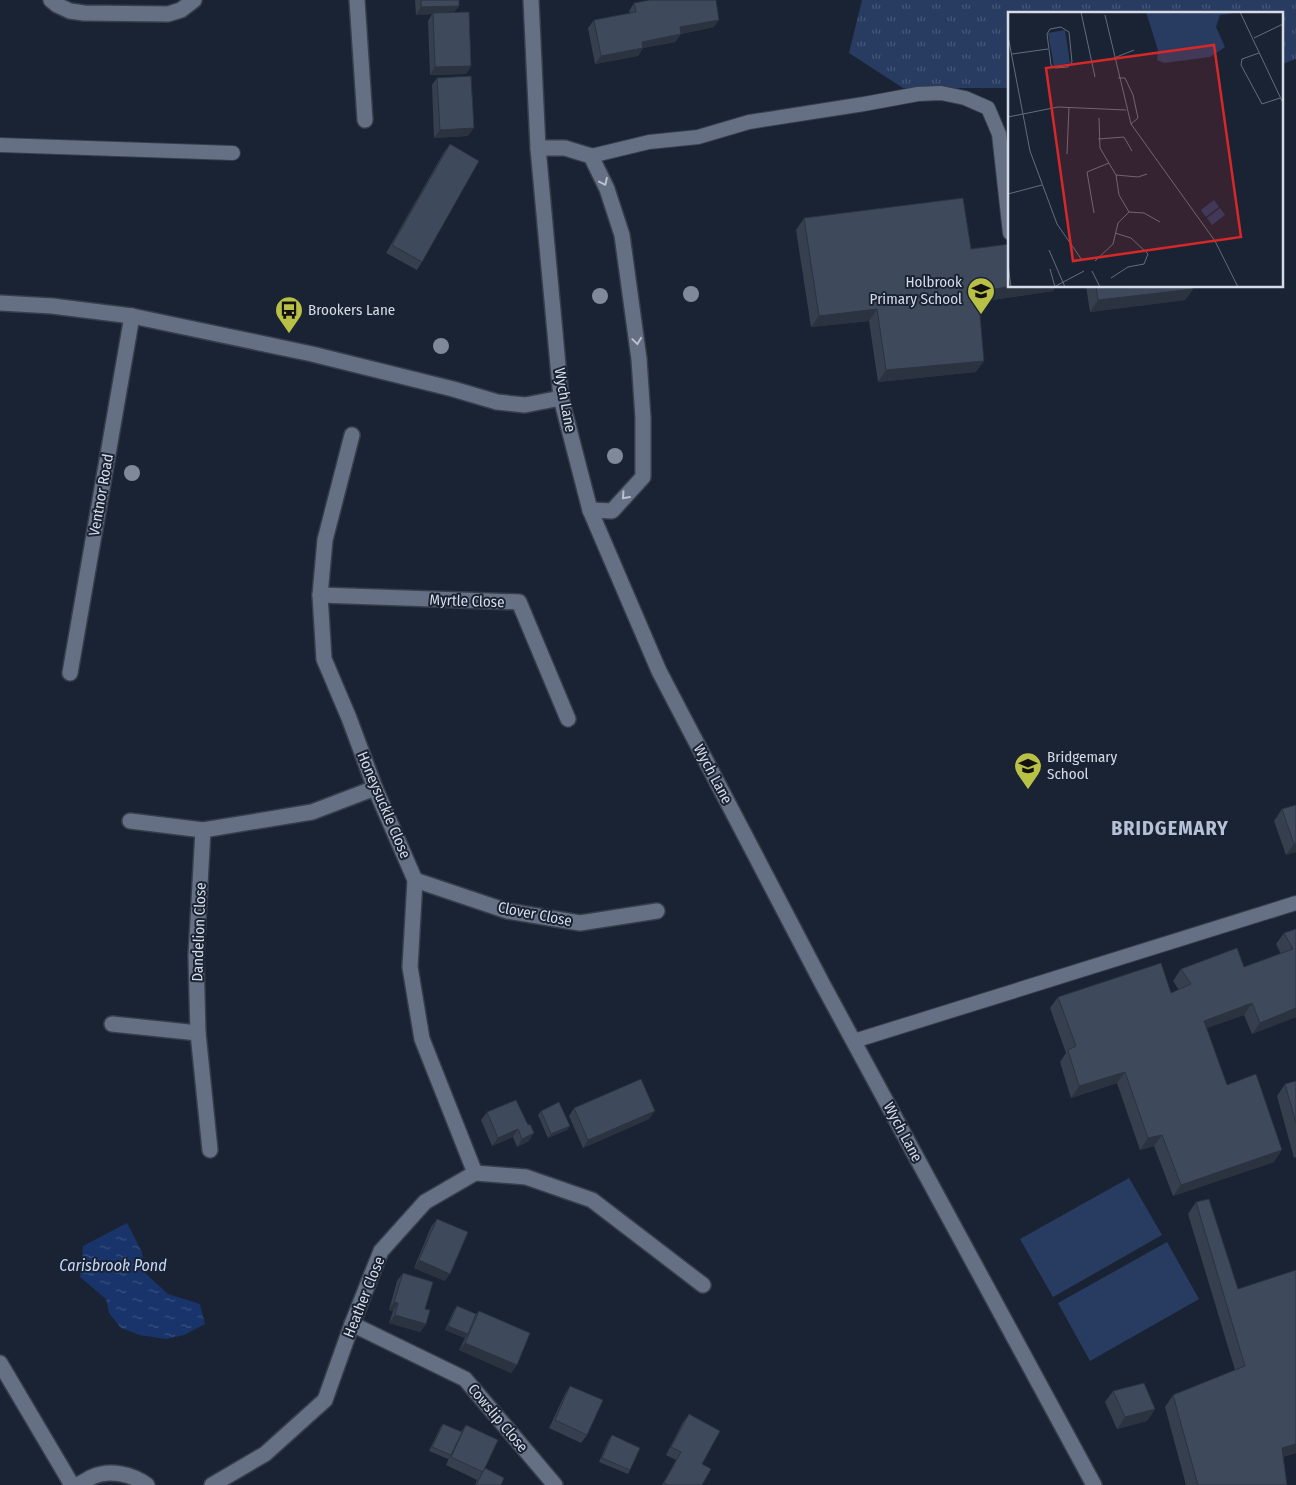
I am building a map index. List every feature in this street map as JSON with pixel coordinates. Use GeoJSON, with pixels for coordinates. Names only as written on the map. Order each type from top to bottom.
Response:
{"type":"FeatureCollection","features":[{"type":"Feature","properties":{"kind":"street"},"geometry":{"type":"LineString","coordinates":[[51,0],[70,11],[84,13],[168,14],[180,10],[194,0]]}},
{"type":"Feature","properties":{"kind":"street"},"geometry":{"type":"LineString","coordinates":[[356,0],[365,120]]}},
{"type":"Feature","properties":{"kind":"street","name":"Wych Lane"},"geometry":{"type":"LineString","coordinates":[[531,0],[538,148],[561,398],[590,510],[659,671],[854,1041],[1094,1485]]}},
{"type":"Feature","properties":{"kind":"street"},"geometry":{"type":"LineString","coordinates":[[538,148],[565,148],[591,156],[607,189],[622,235],[639,359],[643,418],[643,477],[612,511],[590,510]]}},
{"type":"Feature","properties":{"kind":"street"},"geometry":{"type":"LineString","coordinates":[[0,303],[52,306],[132,316],[312,354],[453,389],[497,402],[525,404],[561,398]]}},
{"type":"Feature","properties":{"kind":"street","name":"Ventnor Road"},"geometry":{"type":"LineString","coordinates":[[70,673],[132,316]]}},
{"type":"Feature","properties":{"kind":"street","name":"Honeysuckle Close"},"geometry":{"type":"LineString","coordinates":[[352,435],[325,540],[320,595],[324,659],[349,718],[375,788],[415,880],[410,967],[422,1039],[475,1173]]}},
{"type":"Feature","properties":{"kind":"street","name":"Myrtle Close"},"geometry":{"type":"LineString","coordinates":[[320,595],[519,602],[568,719]]}},
{"type":"Feature","properties":{"kind":"street"},"geometry":{"type":"LineString","coordinates":[[130,821],[203,830],[312,812],[375,788]]}},
{"type":"Feature","properties":{"kind":"street","name":"Dandelion Close"},"geometry":{"type":"LineString","coordinates":[[203,830],[196,956],[198,1033],[210,1150]]}},
{"type":"Feature","properties":{"kind":"street","name":"Clover Close"},"geometry":{"type":"LineString","coordinates":[[415,880],[507,911],[580,923],[657,911]]}},
{"type":"Feature","properties":{"kind":"street"},"geometry":{"type":"LineString","coordinates":[[112,1024],[198,1033]]}},
{"type":"Feature","properties":{"kind":"street"},"geometry":{"type":"LineString","coordinates":[[475,1173],[526,1177],[592,1200],[702,1285]]}},
{"type":"Feature","properties":{"kind":"street","name":"Heather Close"},"geometry":{"type":"LineString","coordinates":[[212,1485],[265,1454],[325,1400],[381,1251],[425,1202],[475,1173]]}},
{"type":"Feature","properties":{"kind":"street","name":"Cowslip Close"},"geometry":{"type":"LineString","coordinates":[[352,1324],[464,1378],[555,1485]]}},
{"type":"Feature","properties":{"kind":"street"},"geometry":{"type":"LineString","coordinates":[[0,1363],[72,1485]]}},
{"type":"Feature","properties":{"kind":"street"},"geometry":{"type":"LineString","coordinates":[[78,1485],[94,1476],[116,1473],[138,1479],[146,1485]]}},
{"type":"Feature","properties":{"kind":"lane"},"geometry":{"type":"LineString","coordinates":[[591,156],[649,142],[698,137],[749,122],[918,94],[941,93],[964,98],[988,108],[999,134],[1008,215]]}},
{"type":"Feature","properties":{"kind":"lane"},"geometry":{"type":"LineString","coordinates":[[0,144],[233,153]]}},
{"type":"Feature","properties":{"kind":"lane"},"geometry":{"type":"LineString","coordinates":[[854,1041],[1296,903]]}},
{"type":"Feature","properties":{"kind":"green space"},"geometry":{"type":"Polygon","coordinates":[[[862,0],[1296,0],[1296,59],[1284,63],[1284,12],[1008,12],[1008,88],[903,88],[849,53],[862,0]]]}},
{"type":"Feature","properties":{"kind":"green space"},"geometry":{"type":"Polygon","coordinates":[[[1129,1178],[1162,1235],[1053,1297],[1020,1239],[1129,1178]]]}},
{"type":"Feature","properties":{"kind":"green space"},"geometry":{"type":"Polygon","coordinates":[[[1167,1242],[1199,1299],[1090,1361],[1058,1303],[1167,1242]]]}},
{"type":"Feature","properties":{"kind":"water","name":"Carisbrook Pond"},"geometry":{"type":"Polygon","coordinates":[[[127,1223],[142,1252],[144,1272],[168,1294],[200,1304],[205,1324],[184,1335],[166,1339],[140,1335],[121,1328],[109,1313],[106,1299],[80,1277],[83,1246],[127,1223]]]}},
{"type":"Feature","properties":{"kind":"building"},"geometry":{"type":"Polygon","coordinates":[[[421,0],[459,0],[459,6],[421,7],[421,0]]]}},
{"type":"Feature","properties":{"kind":"building"},"geometry":{"type":"Polygon","coordinates":[[[650,0],[716,0],[719,20],[680,27],[681,34],[642,42],[643,48],[601,56],[594,20],[636,12],[634,3],[650,0]]]}},
{"type":"Feature","properties":{"kind":"building"},"geometry":{"type":"Polygon","coordinates":[[[469,12],[471,66],[435,67],[433,13],[469,12]]]}},
{"type":"Feature","properties":{"kind":"building"},"geometry":{"type":"Polygon","coordinates":[[[471,76],[474,128],[440,130],[437,78],[471,76]]]}},
{"type":"Feature","properties":{"kind":"building"},"geometry":{"type":"Polygon","coordinates":[[[450,144],[479,161],[422,262],[392,245],[450,144]]]}},
{"type":"Feature","properties":{"kind":"building"},"geometry":{"type":"Polygon","coordinates":[[[963,198],[971,249],[1008,244],[1008,287],[978,292],[984,361],[886,370],[877,309],[819,316],[804,218],[963,198]]]}},
{"type":"Feature","properties":{"kind":"building"},"geometry":{"type":"Polygon","coordinates":[[[1096,288],[1193,289],[1098,300],[1096,288]]]}},
{"type":"Feature","properties":{"kind":"building"},"geometry":{"type":"Polygon","coordinates":[[[1296,805],[1296,843],[1294,844],[1282,809],[1296,805]]]}},
{"type":"Feature","properties":{"kind":"building"},"geometry":{"type":"Polygon","coordinates":[[[1296,929],[1296,1008],[1260,1023],[1252,1003],[1204,1021],[1227,1085],[1256,1074],[1282,1150],[1181,1185],[1162,1135],[1148,1138],[1125,1072],[1079,1086],[1068,1050],[1076,1046],[1058,997],[1161,963],[1171,993],[1191,984],[1181,969],[1237,948],[1244,967],[1293,949],[1284,933],[1296,929]]]}},
{"type":"Feature","properties":{"kind":"building"},"geometry":{"type":"Polygon","coordinates":[[[641,1079],[655,1111],[588,1140],[574,1108],[641,1079]]]}},
{"type":"Feature","properties":{"kind":"building"},"geometry":{"type":"Polygon","coordinates":[[[1296,1081],[1296,1123],[1285,1084],[1296,1081]]]}},
{"type":"Feature","properties":{"kind":"building"},"geometry":{"type":"Polygon","coordinates":[[[516,1100],[534,1133],[522,1139],[518,1129],[498,1138],[487,1112],[516,1100]]]}},
{"type":"Feature","properties":{"kind":"building"},"geometry":{"type":"Polygon","coordinates":[[[559,1102],[570,1126],[551,1134],[541,1111],[559,1102]]]}},
{"type":"Feature","properties":{"kind":"building"},"geometry":{"type":"Polygon","coordinates":[[[1209,1199],[1238,1289],[1296,1270],[1296,1444],[1282,1448],[1287,1485],[1198,1485],[1173,1395],[1245,1366],[1196,1202],[1209,1199]]]}},
{"type":"Feature","properties":{"kind":"building"},"geometry":{"type":"Polygon","coordinates":[[[437,1219],[468,1232],[450,1274],[419,1260],[437,1219]]]}},
{"type":"Feature","properties":{"kind":"building"},"geometry":{"type":"Polygon","coordinates":[[[403,1273],[433,1282],[425,1309],[430,1310],[426,1324],[395,1315],[398,1303],[394,1302],[403,1273]]]}},
{"type":"Feature","properties":{"kind":"building"},"geometry":{"type":"Polygon","coordinates":[[[457,1306],[476,1314],[468,1334],[448,1326],[457,1306]]]}},
{"type":"Feature","properties":{"kind":"building"},"geometry":{"type":"Polygon","coordinates":[[[479,1311],[530,1333],[517,1365],[465,1343],[479,1311]]]}},
{"type":"Feature","properties":{"kind":"building"},"geometry":{"type":"Polygon","coordinates":[[[1144,1383],[1155,1409],[1125,1417],[1113,1391],[1144,1383]]]}},
{"type":"Feature","properties":{"kind":"building"},"geometry":{"type":"Polygon","coordinates":[[[570,1386],[603,1400],[587,1435],[555,1420],[570,1386]]]}},
{"type":"Feature","properties":{"kind":"building"},"geometry":{"type":"Polygon","coordinates":[[[689,1414],[720,1431],[702,1464],[711,1469],[702,1485],[668,1485],[664,1483],[681,1452],[671,1447],[689,1414]]]}},
{"type":"Feature","properties":{"kind":"building"},"geometry":{"type":"Polygon","coordinates":[[[443,1424],[462,1432],[451,1455],[432,1447],[443,1424]]]}},
{"type":"Feature","properties":{"kind":"building"},"geometry":{"type":"Polygon","coordinates":[[[466,1425],[498,1440],[483,1472],[451,1457],[466,1425]]]}},
{"type":"Feature","properties":{"kind":"building"},"geometry":{"type":"Polygon","coordinates":[[[612,1435],[640,1448],[630,1470],[602,1458],[612,1435]]]}},
{"type":"Feature","properties":{"kind":"building"},"geometry":{"type":"Polygon","coordinates":[[[485,1468],[504,1478],[501,1485],[476,1485],[485,1468]]]}},
{"type":"Feature","properties":{"kind":"place","name":"Holbrook Primary School"},"geometry":{"type":"Point","coordinates":[981,315]}},
{"type":"Feature","properties":{"kind":"place","name":"Brookers Lane"},"geometry":{"type":"Point","coordinates":[289,334]}},
{"type":"Feature","properties":{"kind":"place","name":"Bridgemary School"},"geometry":{"type":"Point","coordinates":[1028,790]}},
{"type":"Feature","properties":{"kind":"district","name":"BRIDGEMARY"},"geometry":{"type":"Point","coordinates":[1170,828]}}]}
